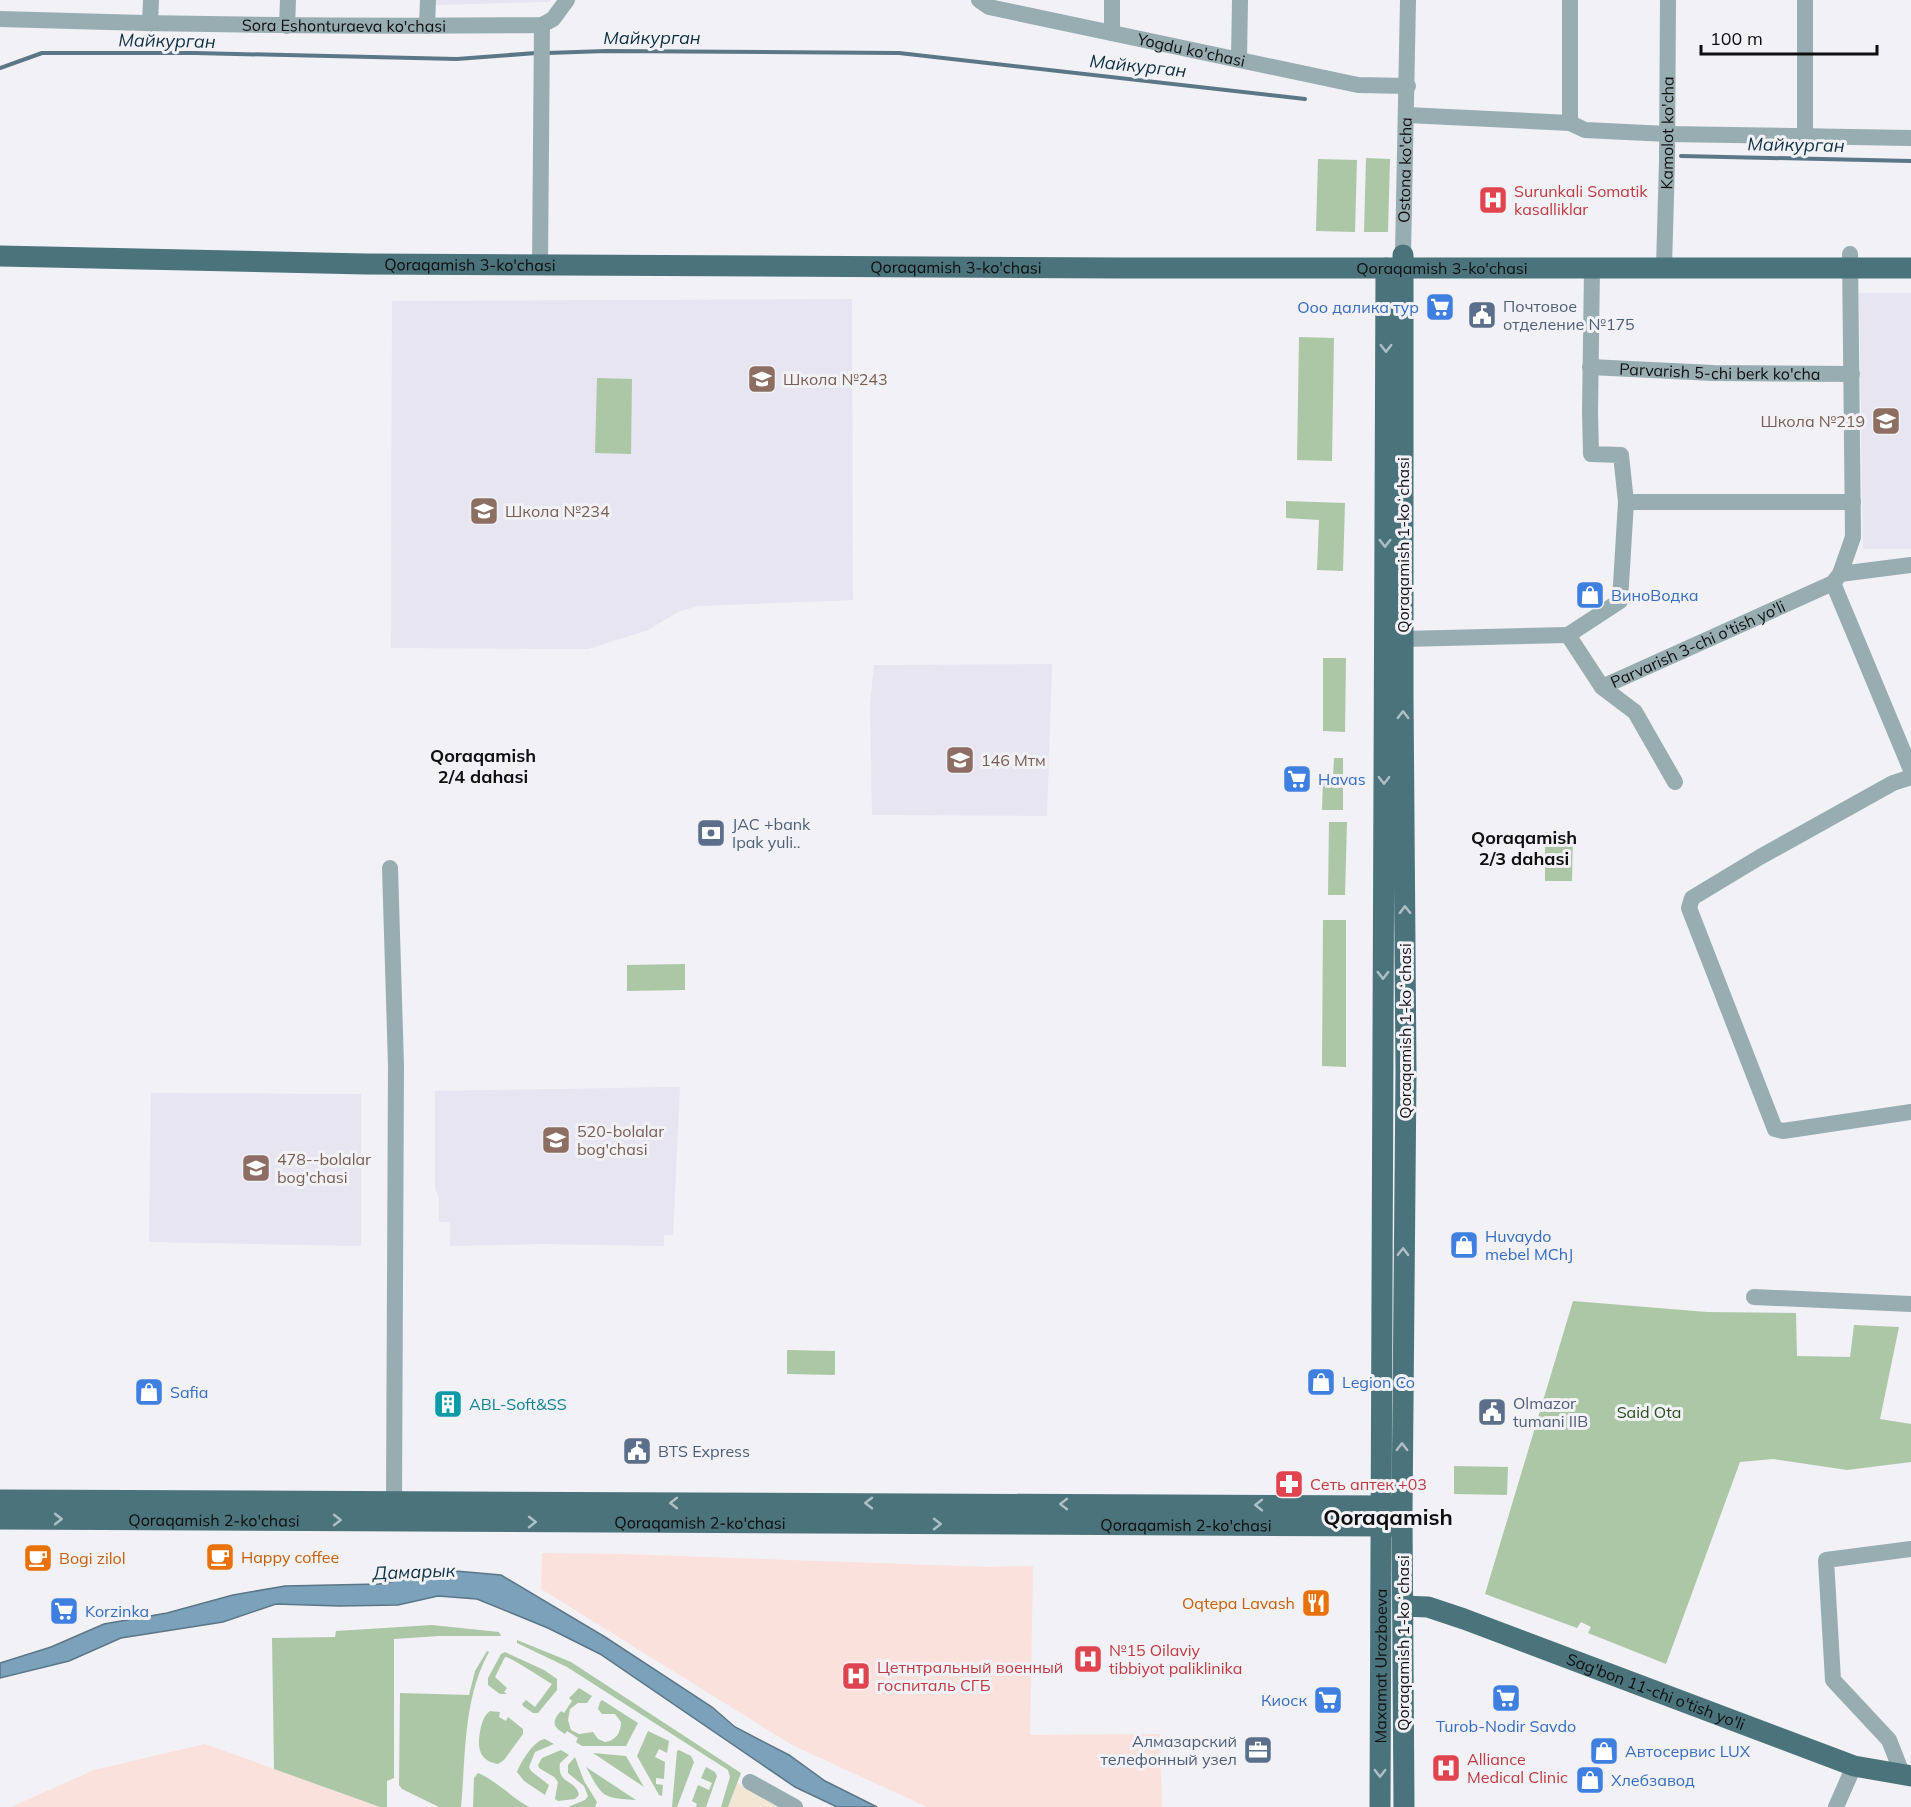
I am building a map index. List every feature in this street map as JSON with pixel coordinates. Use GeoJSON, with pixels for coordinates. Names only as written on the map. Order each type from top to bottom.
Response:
{"type":"FeatureCollection","features":[{"type":"Feature","properties":{"kind":"main road","name":"Qoraqamish 3-ko'chasi"},"geometry":{"type":"LineString","coordinates":[[0,245],[540,258],[1398,264],[1592,268],[1664,261]]}},
{"type":"Feature","properties":{"kind":"main road","name":"Qoraqamish 3-ko'chasi"},"geometry":{"type":"LineString","coordinates":[[1398,264],[1850,261],[1911,254]]}},
{"type":"Feature","properties":{"kind":"main road","name":"Qoraqamish 3-ko'chasi"},"geometry":{"type":"LineString","coordinates":[[0,256],[365,264],[540,258]]}},
{"type":"Feature","properties":{"kind":"main road","name":"Qoraqamish 3-ko'chasi"},"geometry":{"type":"LineString","coordinates":[[1850,261],[1911,268]]}},
{"type":"Feature","properties":{"kind":"main road","name":"Qoraqamish 1-koʻchasi"},"geometry":{"type":"LineString","coordinates":[[1391,1516],[1406,1072],[1398,264]]}},
{"type":"Feature","properties":{"kind":"main road","name":"Qoraqamish 1-koʻchasi"},"geometry":{"type":"LineString","coordinates":[[1398,264],[1383,1073],[1391,1516],[1402,1606],[1404,1807]]}},
{"type":"Feature","properties":{"kind":"main road"},"geometry":{"type":"LineString","coordinates":[[1383,1073],[1406,1072]]}},
{"type":"Feature","properties":{"kind":"main road","name":"Qoraqamish 2-ko'chasi"},"geometry":{"type":"LineString","coordinates":[[0,1500],[394,1502],[453,1512]]}},
{"type":"Feature","properties":{"kind":"main road","name":"Qoraqamish 2-ko'chasi"},"geometry":{"type":"LineString","coordinates":[[0,1519],[453,1512],[1391,1516]]}},
{"type":"Feature","properties":{"kind":"main road","name":"Maxamat Urozboeva"},"geometry":{"type":"LineString","coordinates":[[1380,1807],[1391,1516]]}},
{"type":"Feature","properties":{"kind":"main road","name":"Sag'bon 11-chi o'tish yo'li"},"geometry":{"type":"LineString","coordinates":[[1402,1606],[1428,1607],[1464,1619],[1854,1766],[1906,1775]]}},
{"type":"Feature","properties":{"kind":"street"},"geometry":{"type":"LineString","coordinates":[[150,24],[151,0]]}},
{"type":"Feature","properties":{"kind":"street"},"geometry":{"type":"LineString","coordinates":[[287,26],[288,0]]}},
{"type":"Feature","properties":{"kind":"street"},"geometry":{"type":"LineString","coordinates":[[427,26],[428,0]]}},
{"type":"Feature","properties":{"kind":"street"},"geometry":{"type":"LineString","coordinates":[[540,258],[542,25],[553,19],[567,0]]}},
{"type":"Feature","properties":{"kind":"street","name":"Yogdu ko'chasi"},"geometry":{"type":"LineString","coordinates":[[979,0],[989,7],[1358,85],[1408,86]]}},
{"type":"Feature","properties":{"kind":"street"},"geometry":{"type":"LineString","coordinates":[[1112,0],[1112,33]]}},
{"type":"Feature","properties":{"kind":"street"},"geometry":{"type":"LineString","coordinates":[[1239,59],[1240,0]]}},
{"type":"Feature","properties":{"kind":"street","name":"Ostona ko'cha"},"geometry":{"type":"LineString","coordinates":[[1398,264],[1407,115],[1408,0]]}},
{"type":"Feature","properties":{"kind":"street"},"geometry":{"type":"LineString","coordinates":[[1570,0],[1570,123]]}},
{"type":"Feature","properties":{"kind":"street","name":"Kamolot ko'cha"},"geometry":{"type":"LineString","coordinates":[[1664,261],[1668,0]]}},
{"type":"Feature","properties":{"kind":"street"},"geometry":{"type":"LineString","coordinates":[[1805,0],[1805,136]]}},
{"type":"Feature","properties":{"kind":"street","name":"Sora Eshonturaeva ko'chasi"},"geometry":{"type":"LineString","coordinates":[[0,19],[287,26],[542,25]]}},
{"type":"Feature","properties":{"kind":"street"},"geometry":{"type":"LineString","coordinates":[[1407,115],[1570,123],[1585,130],[1667,138],[1805,136],[1911,138]]}},
{"type":"Feature","properties":{"kind":"street"},"geometry":{"type":"LineString","coordinates":[[1850,261],[1853,537],[1837,579],[1911,770]]}},
{"type":"Feature","properties":{"kind":"street"},"geometry":{"type":"LineString","coordinates":[[1403,639],[1568,635],[1620,601],[1626,502],[1621,455],[1592,454],[1590,367],[1592,268]]}},
{"type":"Feature","properties":{"kind":"street","name":"Parvarish 5-chi berk ko'cha"},"geometry":{"type":"LineString","coordinates":[[1590,367],[1735,373],[1852,374]]}},
{"type":"Feature","properties":{"kind":"street"},"geometry":{"type":"LineString","coordinates":[[1626,502],[1853,502]]}},
{"type":"Feature","properties":{"kind":"street","name":"Parvarish 3-chi o'tish yo'li"},"geometry":{"type":"LineString","coordinates":[[1568,635],[1602,687],[1837,579],[1911,565]]}},
{"type":"Feature","properties":{"kind":"street"},"geometry":{"type":"LineString","coordinates":[[1602,687],[1635,711],[1675,782]]}},
{"type":"Feature","properties":{"kind":"street"},"geometry":{"type":"LineString","coordinates":[[1911,777],[1893,783],[1760,857],[1692,898],[1689,908],[1775,1129],[1783,1131],[1911,1113]]}},
{"type":"Feature","properties":{"kind":"street"},"geometry":{"type":"LineString","coordinates":[[390,868],[396,1065],[394,1502]]}},
{"type":"Feature","properties":{"kind":"street"},"geometry":{"type":"LineString","coordinates":[[1754,1297],[1911,1304]]}},
{"type":"Feature","properties":{"kind":"street"},"geometry":{"type":"LineString","coordinates":[[1906,1775],[1900,1768],[1889,1740],[1833,1680],[1826,1560],[1911,1549]]}},
{"type":"Feature","properties":{"kind":"street"},"geometry":{"type":"LineString","coordinates":[[1836,1807],[1854,1766]]}},
{"type":"Feature","properties":{"kind":"street"},"geometry":{"type":"LineString","coordinates":[[750,1782],[795,1807]]}},
{"type":"Feature","properties":{"kind":"shaded area"},"geometry":{"type":"Polygon","coordinates":[[[436,0],[551,0],[549,2],[436,5],[436,0]]]}},
{"type":"Feature","properties":{"kind":"shaded area","name":"Школа №219"},"geometry":{"type":"Polygon","coordinates":[[[1859,293],[1911,293],[1911,549],[1863,549],[1859,293]]]}},
{"type":"Feature","properties":{"kind":"shaded area"},"geometry":{"type":"Polygon","coordinates":[[[852,299],[853,600],[698,606],[678,612],[648,630],[588,649],[391,648],[392,301],[852,299]]]}},
{"type":"Feature","properties":{"kind":"shaded area","name":"146 Мтм"},"geometry":{"type":"Polygon","coordinates":[[[1052,664],[1047,816],[872,815],[870,704],[874,665],[1052,664]]]}},
{"type":"Feature","properties":{"kind":"shaded area","name":"520-bolalar bog'chasi"},"geometry":{"type":"Polygon","coordinates":[[[680,1087],[673,1235],[664,1235],[664,1246],[540,1244],[450,1246],[450,1222],[439,1222],[439,1197],[435,1189],[435,1091],[680,1087]]]}},
{"type":"Feature","properties":{"kind":"shaded area","name":"478--bolalar bog'chasi"},"geometry":{"type":"Polygon","coordinates":[[[151,1093],[361,1094],[361,1246],[149,1242],[151,1093]]]}},
{"type":"Feature","properties":{"kind":"shaded area","name":"Цетнтральный военный госпиталь СГБ"},"geometry":{"type":"Polygon","coordinates":[[[542,1553],[989,1567],[1033,1566],[1030,1735],[1160,1734],[1162,1807],[927,1807],[792,1745],[541,1589],[542,1553]]]}},
{"type":"Feature","properties":{"kind":"shaded area"},"geometry":{"type":"Polygon","coordinates":[[[205,1744],[380,1807],[11,1807],[94,1770],[205,1744]]]}},
{"type":"Feature","properties":{"kind":"shaded area"},"geometry":{"type":"Polygon","coordinates":[[[737,1783],[783,1807],[728,1807],[737,1783]]]}},
{"type":"Feature","properties":{"kind":"green space"},"geometry":{"type":"Polygon","coordinates":[[[1366,158],[1390,159],[1388,232],[1364,232],[1366,158]]]}},
{"type":"Feature","properties":{"kind":"green space"},"geometry":{"type":"Polygon","coordinates":[[[1318,159],[1357,160],[1355,232],[1316,231],[1318,159]]]}},
{"type":"Feature","properties":{"kind":"green space"},"geometry":{"type":"Polygon","coordinates":[[[1299,337],[1334,338],[1332,461],[1297,460],[1299,337]]]}},
{"type":"Feature","properties":{"kind":"green space"},"geometry":{"type":"Polygon","coordinates":[[[597,378],[632,379],[631,454],[595,453],[597,378]]]}},
{"type":"Feature","properties":{"kind":"green space"},"geometry":{"type":"Polygon","coordinates":[[[1286,501],[1345,503],[1343,571],[1317,570],[1319,520],[1286,518],[1286,501]]]}},
{"type":"Feature","properties":{"kind":"green space"},"geometry":{"type":"Polygon","coordinates":[[[1323,658],[1346,658],[1345,732],[1323,731],[1323,658]]]}},
{"type":"Feature","properties":{"kind":"green space"},"geometry":{"type":"Polygon","coordinates":[[[1334,758],[1343,758],[1343,810],[1322,810],[1323,778],[1333,778],[1334,758]]]}},
{"type":"Feature","properties":{"kind":"green space"},"geometry":{"type":"Polygon","coordinates":[[[1329,822],[1347,822],[1345,895],[1328,895],[1329,822]]]}},
{"type":"Feature","properties":{"kind":"green space"},"geometry":{"type":"Polygon","coordinates":[[[1545,832],[1573,832],[1572,881],[1545,881],[1545,832]]]}},
{"type":"Feature","properties":{"kind":"green space"},"geometry":{"type":"Polygon","coordinates":[[[1323,920],[1346,920],[1346,1067],[1322,1066],[1323,920]]]}},
{"type":"Feature","properties":{"kind":"green space"},"geometry":{"type":"Polygon","coordinates":[[[685,964],[685,990],[627,991],[627,965],[685,964]]]}},
{"type":"Feature","properties":{"kind":"green space","name":"Said Ota"},"geometry":{"type":"Polygon","coordinates":[[[1573,1301],[1707,1312],[1796,1313],[1797,1356],[1850,1357],[1854,1325],[1899,1327],[1880,1419],[1911,1424],[1911,1462],[1847,1470],[1773,1459],[1740,1462],[1666,1664],[1588,1633],[1591,1627],[1581,1622],[1577,1628],[1485,1594],[1573,1301]]]}},
{"type":"Feature","properties":{"kind":"green space"},"geometry":{"type":"Polygon","coordinates":[[[787,1350],[835,1351],[835,1375],[787,1374],[787,1350]]]}},
{"type":"Feature","properties":{"kind":"green space"},"geometry":{"type":"Polygon","coordinates":[[[1454,1466],[1508,1467],[1507,1495],[1454,1494],[1454,1466]]]}},
{"type":"Feature","properties":{"kind":"green space"},"geometry":{"type":"Polygon","coordinates":[[[432,1625],[499,1632],[501,1636],[394,1639],[394,1778],[387,1781],[387,1807],[380,1807],[274,1769],[272,1638],[335,1637],[336,1631],[432,1625]]]}},
{"type":"Feature","properties":{"kind":"green space"},"geometry":{"type":"Polygon","coordinates":[[[517,1640],[571,1662],[741,1773],[728,1807],[721,1807],[730,1777],[728,1770],[567,1667],[517,1643],[517,1640]]]}},
{"type":"Feature","properties":{"kind":"green space"},"geometry":{"type":"Polygon","coordinates":[[[487,1651],[489,1652],[474,1688],[470,1708],[461,1807],[439,1807],[402,1789],[399,1785],[400,1693],[469,1695],[475,1671],[487,1651]]]}},
{"type":"Feature","properties":{"kind":"green space"},"geometry":{"type":"Polygon","coordinates":[[[505,1652],[544,1670],[557,1679],[557,1690],[538,1713],[533,1713],[522,1704],[526,1700],[535,1707],[552,1684],[514,1661],[505,1657],[495,1677],[507,1688],[504,1692],[507,1694],[500,1694],[488,1685],[488,1678],[501,1654],[505,1652]]]}},
{"type":"Feature","properties":{"kind":"green space"},"geometry":{"type":"Polygon","coordinates":[[[579,1688],[592,1696],[587,1703],[578,1703],[570,1709],[568,1720],[571,1730],[579,1734],[593,1732],[598,1739],[605,1742],[615,1738],[621,1722],[615,1714],[602,1714],[598,1709],[602,1700],[638,1723],[626,1746],[582,1746],[576,1742],[578,1738],[567,1731],[565,1734],[556,1727],[556,1718],[561,1711],[564,1713],[572,1701],[569,1698],[579,1688]]]}},
{"type":"Feature","properties":{"kind":"green space"},"geometry":{"type":"Polygon","coordinates":[[[490,1711],[500,1712],[499,1717],[506,1721],[508,1717],[523,1729],[523,1734],[504,1760],[498,1764],[482,1755],[479,1745],[482,1722],[490,1711]]]}},
{"type":"Feature","properties":{"kind":"green space"},"geometry":{"type":"Polygon","coordinates":[[[648,1731],[669,1741],[667,1753],[659,1749],[655,1757],[665,1762],[664,1779],[656,1778],[656,1784],[663,1785],[662,1796],[659,1795],[637,1756],[648,1731]]]}},
{"type":"Feature","properties":{"kind":"green space"},"geometry":{"type":"Polygon","coordinates":[[[545,1739],[554,1744],[535,1752],[529,1767],[549,1785],[545,1795],[524,1781],[517,1772],[532,1747],[545,1739]]]}},
{"type":"Feature","properties":{"kind":"green space"},"geometry":{"type":"Polygon","coordinates":[[[561,1750],[569,1755],[560,1763],[561,1775],[574,1786],[579,1795],[575,1799],[558,1801],[555,1799],[558,1782],[538,1765],[542,1758],[561,1750]]]}},
{"type":"Feature","properties":{"kind":"green space"},"geometry":{"type":"Polygon","coordinates":[[[677,1751],[691,1756],[694,1762],[677,1807],[672,1807],[677,1751]]]}},
{"type":"Feature","properties":{"kind":"green space"},"geometry":{"type":"Polygon","coordinates":[[[593,1753],[626,1756],[644,1787],[593,1753]]]}},
{"type":"Feature","properties":{"kind":"green space"},"geometry":{"type":"Polygon","coordinates":[[[575,1757],[584,1781],[597,1802],[595,1807],[568,1807],[585,1800],[588,1796],[584,1786],[568,1773],[568,1765],[575,1757]]]}},
{"type":"Feature","properties":{"kind":"green space"},"geometry":{"type":"Polygon","coordinates":[[[586,1767],[636,1800],[609,1797],[604,1794],[586,1767]]]}},
{"type":"Feature","properties":{"kind":"green space"},"geometry":{"type":"Polygon","coordinates":[[[706,1767],[715,1772],[717,1776],[706,1807],[696,1807],[697,1804],[692,1801],[698,1785],[709,1790],[712,1783],[701,1778],[706,1767]]]}},
{"type":"Feature","properties":{"kind":"green space"},"geometry":{"type":"Polygon","coordinates":[[[478,1773],[529,1807],[473,1807],[474,1778],[478,1773]]]}},
{"type":"Feature","properties":{"kind":"water"},"geometry":{"type":"Polygon","coordinates":[[[433,1569],[501,1575],[605,1637],[712,1707],[735,1727],[789,1755],[825,1781],[877,1807],[837,1807],[795,1787],[600,1654],[548,1628],[477,1599],[438,1596],[398,1605],[276,1604],[223,1622],[121,1638],[69,1661],[0,1678],[0,1663],[51,1647],[104,1624],[167,1613],[233,1595],[285,1586],[379,1584],[413,1578],[433,1569]]]}},
{"type":"Feature","properties":{"kind":"waterway","name":"Майкурган"},"geometry":{"type":"LineString","coordinates":[[547,53],[606,51],[899,53],[1305,99]]}},
{"type":"Feature","properties":{"kind":"waterway","name":"Майкурган"},"geometry":{"type":"LineString","coordinates":[[0,68],[42,53],[195,53],[457,59],[536,53]]}},
{"type":"Feature","properties":{"kind":"waterway","name":"Майкурган"},"geometry":{"type":"LineString","coordinates":[[1681,156],[1911,161]]}},
{"type":"Feature","properties":{"kind":"place","name":"Surunkali Somatik kasalliklar"},"geometry":{"type":"Point","coordinates":[1493,200]}},
{"type":"Feature","properties":{"kind":"place","name":"Ооо далика тур"},"geometry":{"type":"Point","coordinates":[1440,307]}},
{"type":"Feature","properties":{"kind":"place","name":"Почтовое отделение №175"},"geometry":{"type":"Point","coordinates":[1482,315]}},
{"type":"Feature","properties":{"kind":"place","name":"Школа №243"},"geometry":{"type":"Point","coordinates":[762,379]}},
{"type":"Feature","properties":{"kind":"place","name":"Школа №219"},"geometry":{"type":"Point","coordinates":[1886,421]}},
{"type":"Feature","properties":{"kind":"place","name":"Школа №234"},"geometry":{"type":"Point","coordinates":[484,511]}},
{"type":"Feature","properties":{"kind":"place","name":"ВиноВодка"},"geometry":{"type":"Point","coordinates":[1590,595]}},
{"type":"Feature","properties":{"kind":"place","name":"146 Мтм"},"geometry":{"type":"Point","coordinates":[960,760]}},
{"type":"Feature","properties":{"kind":"place","name":"Havas"},"geometry":{"type":"Point","coordinates":[1297,779]}},
{"type":"Feature","properties":{"kind":"place","name":"JAC +bank Ipak yuli.."},"geometry":{"type":"Point","coordinates":[711,833]}},
{"type":"Feature","properties":{"kind":"place","name":"520-bolalar bog'chasi"},"geometry":{"type":"Point","coordinates":[556,1140]}},
{"type":"Feature","properties":{"kind":"place","name":"478--bolalar bog'chasi"},"geometry":{"type":"Point","coordinates":[256,1168]}},
{"type":"Feature","properties":{"kind":"place","name":"Huvaydo mebel MChJ"},"geometry":{"type":"Point","coordinates":[1464,1245]}},
{"type":"Feature","properties":{"kind":"place","name":"Legion Co"},"geometry":{"type":"Point","coordinates":[1321,1382]}},
{"type":"Feature","properties":{"kind":"place","name":"Safia"},"geometry":{"type":"Point","coordinates":[149,1392]}},
{"type":"Feature","properties":{"kind":"place","name":"ABL-Soft&SS"},"geometry":{"type":"Point","coordinates":[448,1404]}},
{"type":"Feature","properties":{"kind":"place","name":"Olmazor tumani IIB"},"geometry":{"type":"Point","coordinates":[1492,1412]}},
{"type":"Feature","properties":{"kind":"place","name":"BTS Express"},"geometry":{"type":"Point","coordinates":[637,1451]}},
{"type":"Feature","properties":{"kind":"place","name":"Сеть аптек +03"},"geometry":{"type":"Point","coordinates":[1289,1484]}},
{"type":"Feature","properties":{"kind":"place","name":"Happy coffee"},"geometry":{"type":"Point","coordinates":[220,1557]}},
{"type":"Feature","properties":{"kind":"place","name":"Bogi zilol"},"geometry":{"type":"Point","coordinates":[38,1558]}},
{"type":"Feature","properties":{"kind":"place","name":"Oqtepa Lavash"},"geometry":{"type":"Point","coordinates":[1316,1603]}},
{"type":"Feature","properties":{"kind":"place","name":"Korzinka"},"geometry":{"type":"Point","coordinates":[64,1611]}},
{"type":"Feature","properties":{"kind":"place","name":"№15 Oilaviy tibbiyot paliklinika"},"geometry":{"type":"Point","coordinates":[1088,1659]}},
{"type":"Feature","properties":{"kind":"place","name":"Цетнтральный военный госпиталь СГБ"},"geometry":{"type":"Point","coordinates":[856,1676]}},
{"type":"Feature","properties":{"kind":"place","name":"Turob-Nodir Savdo"},"geometry":{"type":"Point","coordinates":[1506,1698]}},
{"type":"Feature","properties":{"kind":"place","name":"Киоск"},"geometry":{"type":"Point","coordinates":[1328,1700]}},
{"type":"Feature","properties":{"kind":"place","name":"Алмазарский телефонный узел"},"geometry":{"type":"Point","coordinates":[1258,1750]}},
{"type":"Feature","properties":{"kind":"place","name":"Автосервис LUX"},"geometry":{"type":"Point","coordinates":[1604,1751]}},
{"type":"Feature","properties":{"kind":"place","name":"Alliance Medical Clinic"},"geometry":{"type":"Point","coordinates":[1446,1768]}},
{"type":"Feature","properties":{"kind":"place","name":"Хлебзавод"},"geometry":{"type":"Point","coordinates":[1590,1780]}},
{"type":"Feature","properties":{"kind":"district","name":"Qoraqamish 2/4 dahasi"},"geometry":{"type":"Point","coordinates":[483,766]}},
{"type":"Feature","properties":{"kind":"district","name":"Qoraqamish 2/3 dahasi"},"geometry":{"type":"Point","coordinates":[1524,848]}},
{"type":"Feature","properties":{"kind":"district","name":"Qoraqamish"},"geometry":{"type":"Point","coordinates":[1388,1517]}},
{"type":"Feature","properties":{"kind":"water label","name":"Дамарык"},"geometry":{"type":"Point","coordinates":[414,1572]}}]}
